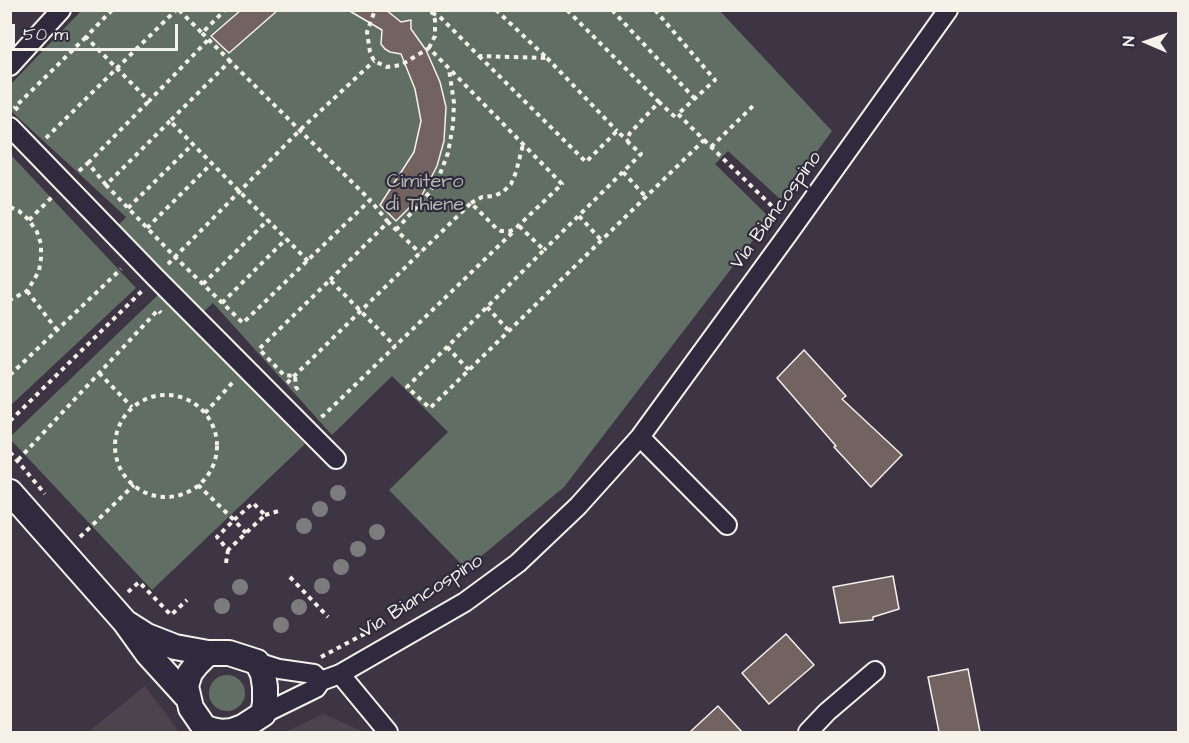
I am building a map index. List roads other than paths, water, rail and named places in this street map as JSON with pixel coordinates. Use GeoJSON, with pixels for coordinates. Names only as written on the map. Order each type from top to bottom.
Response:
{"type":"FeatureCollection","features":[{"type":"Feature","properties":{"kind":"main road"},"geometry":{"type":"LineString","coordinates":[[10,492],[130,611],[147,636],[176,647],[208,653],[229,653],[257,662],[266,687],[263,714],[243,730],[222,732],[205,730],[191,708],[186,686],[190,673],[208,653]]}},
{"type":"Feature","properties":{"kind":"main road"},"geometry":{"type":"LineString","coordinates":[[130,611],[147,654],[188,698]]}},
{"type":"Feature","properties":{"kind":"street"},"geometry":{"type":"LineString","coordinates":[[10,66],[61,10]]}},
{"type":"Feature","properties":{"kind":"street","name":"Via Biancospino"},"geometry":{"type":"LineString","coordinates":[[263,714],[316,688],[321,681],[340,674],[465,602],[518,563],[578,506],[640,437],[948,10]]}},
{"type":"Feature","properties":{"kind":"street"},"geometry":{"type":"LineString","coordinates":[[17,121],[66,184],[115,236],[336,459]]}},
{"type":"Feature","properties":{"kind":"street"},"geometry":{"type":"LineString","coordinates":[[640,437],[727,525]]}},
{"type":"Feature","properties":{"kind":"street"},"geometry":{"type":"LineString","coordinates":[[257,662],[279,669],[314,674],[321,681]]}},
{"type":"Feature","properties":{"kind":"street"},"geometry":{"type":"LineString","coordinates":[[808,732],[827,712],[875,671]]}},
{"type":"Feature","properties":{"kind":"street"},"geometry":{"type":"LineString","coordinates":[[340,674],[388,732]]}},
{"type":"Feature","properties":{"kind":"park label","name":"Cimitero di Thiene"},"geometry":{"type":"Point","coordinates":[425,194]}}]}
